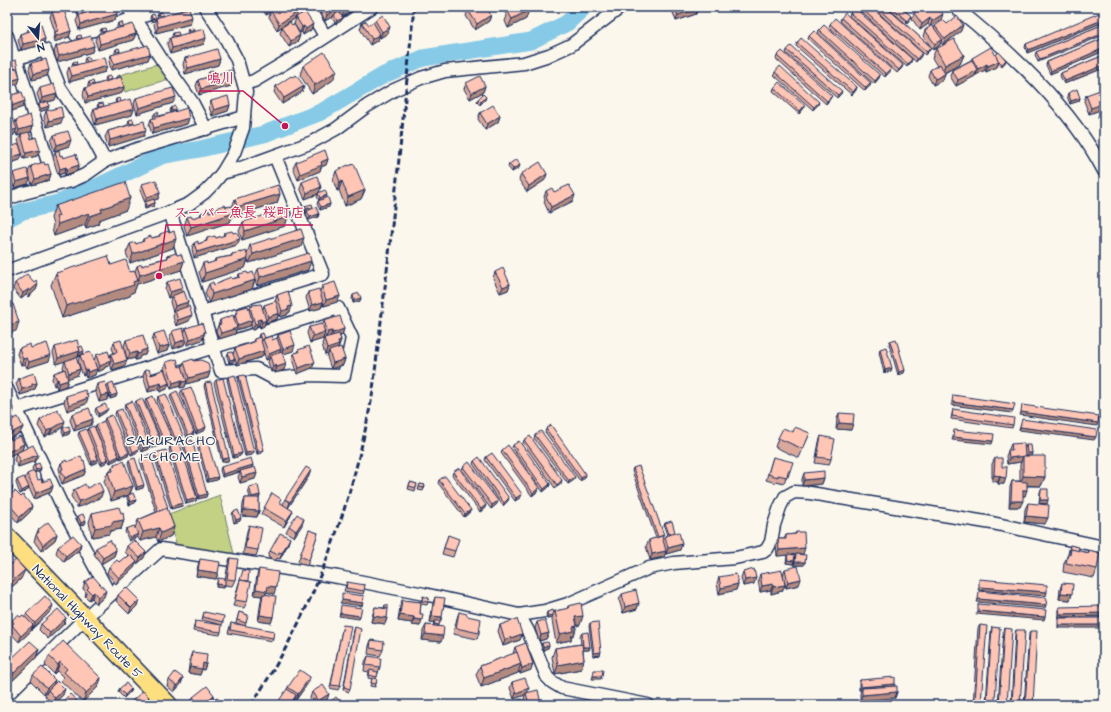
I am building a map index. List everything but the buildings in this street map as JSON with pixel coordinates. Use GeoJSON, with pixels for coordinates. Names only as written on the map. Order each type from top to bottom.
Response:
{"type":"FeatureCollection","features":[{"type":"Feature","properties":{"kind":"highway","name":"National Highway Route 5"},"geometry":{"type":"LineString","coordinates":[[7,537],[168,705]]}},
{"type":"Feature","properties":{"kind":"street"},"geometry":{"type":"LineString","coordinates":[[69,7],[76,35],[175,7]]}},
{"type":"Feature","properties":{"kind":"street"},"geometry":{"type":"LineString","coordinates":[[128,7],[162,60],[192,102],[206,129]]}},
{"type":"Feature","properties":{"kind":"street"},"geometry":{"type":"LineString","coordinates":[[7,271],[170,212],[188,204],[204,193],[222,173],[234,153],[244,123],[246,92],[237,60],[226,39],[205,7]]}},
{"type":"Feature","properties":{"kind":"street"},"geometry":{"type":"LineString","coordinates":[[308,7],[325,36]]}},
{"type":"Feature","properties":{"kind":"street"},"geometry":{"type":"LineString","coordinates":[[244,84],[254,81],[372,7]]}},
{"type":"Feature","properties":{"kind":"street"},"geometry":{"type":"LineString","coordinates":[[222,173],[241,168],[310,143],[336,129],[367,106],[387,94],[421,78],[445,71],[524,63],[549,55],[571,45],[621,7]]}},
{"type":"Feature","properties":{"kind":"street"},"geometry":{"type":"LineString","coordinates":[[954,7],[1020,64],[1052,97],[1072,120],[1104,171]]}},
{"type":"Feature","properties":{"kind":"street"},"geometry":{"type":"LineString","coordinates":[[7,36],[12,59],[55,185]]}},
{"type":"Feature","properties":{"kind":"street"},"geometry":{"type":"LineString","coordinates":[[12,59],[45,50],[60,88],[89,131],[104,161]]}},
{"type":"Feature","properties":{"kind":"street"},"geometry":{"type":"LineString","coordinates":[[7,197],[71,181],[85,174],[104,161],[137,149],[206,129],[244,123]]}},
{"type":"Feature","properties":{"kind":"street"},"geometry":{"type":"LineString","coordinates":[[202,312],[323,274],[275,156]]}},
{"type":"Feature","properties":{"kind":"street"},"geometry":{"type":"LineString","coordinates":[[17,409],[214,347],[338,308],[352,338],[344,376],[310,375],[275,379],[256,369],[221,371],[214,347],[170,212]]}},
{"type":"Feature","properties":{"kind":"street"},"geometry":{"type":"LineString","coordinates":[[7,389],[66,514],[110,595]]}},
{"type":"Feature","properties":{"kind":"street"},"geometry":{"type":"LineString","coordinates":[[7,695],[85,618],[162,549],[338,577],[519,615],[545,611],[568,604],[649,568],[674,563],[735,558],[763,552],[768,548],[771,542],[774,525],[785,497],[794,492],[810,493],[992,523],[1104,546]]}},
{"type":"Feature","properties":{"kind":"street"},"geometry":{"type":"LineString","coordinates":[[519,615],[528,631],[544,670],[552,682],[562,688],[648,705]]}},
{"type":"Feature","properties":{"kind":"green space"},"geometry":{"type":"Polygon","coordinates":[[[157,64],[169,79],[125,92],[120,75],[157,64]]]}},
{"type":"Feature","properties":{"kind":"green space"},"geometry":{"type":"Polygon","coordinates":[[[220,495],[234,554],[177,546],[166,515],[220,495]]]}},
{"type":"Feature","properties":{"kind":"waterway"},"geometry":{"type":"LineString","coordinates":[[7,219],[23,211],[58,203],[101,185],[161,156],[200,149],[264,134],[285,126],[321,112],[384,75],[423,58],[531,41],[567,23],[584,7]]}},
{"type":"Feature","properties":{"kind":"railway"},"geometry":{"type":"LineString","coordinates":[[251,705],[273,670],[311,597],[340,522],[362,443],[374,384],[414,7]]}},
{"type":"Feature","properties":{"kind":"place","name":"鳴川"},"geometry":{"type":"Point","coordinates":[285,126]}},
{"type":"Feature","properties":{"kind":"place","name":"スーパー魚長 桜町店"},"geometry":{"type":"Point","coordinates":[159,276]}},
{"type":"Feature","properties":{"kind":"district","name":"SAKURACHO 1-CHOME"},"geometry":{"type":"Point","coordinates":[171,448]}}]}
